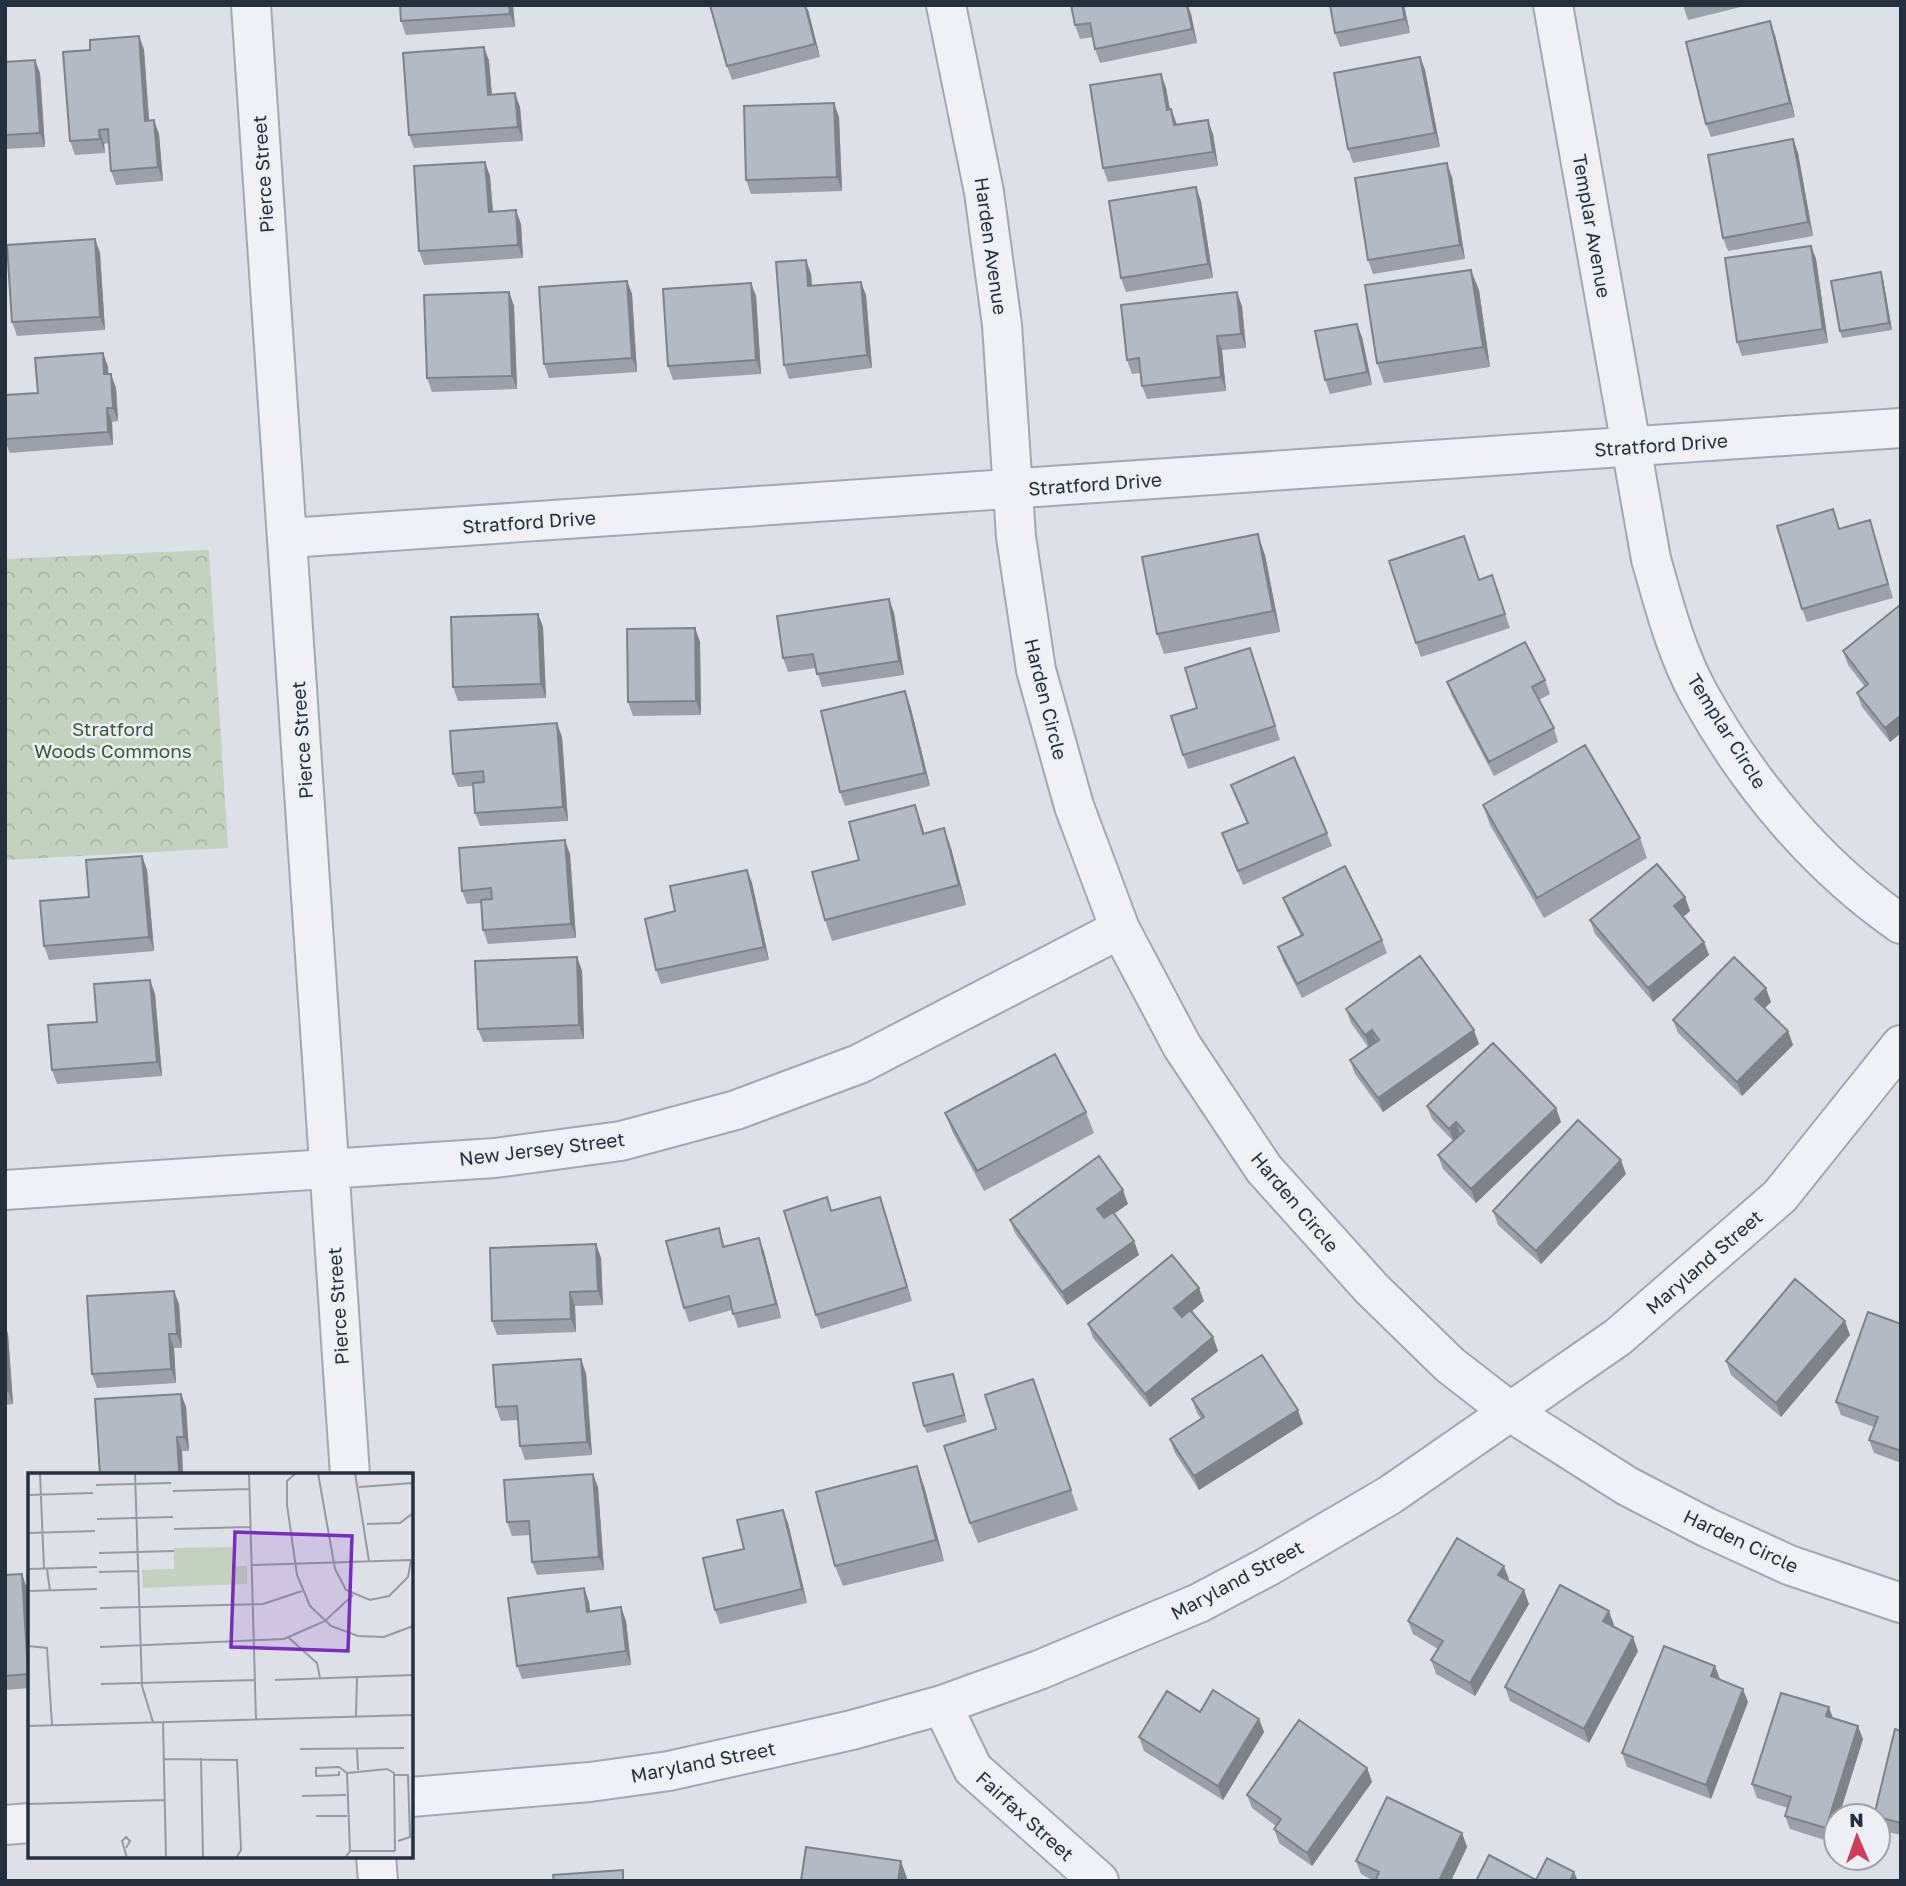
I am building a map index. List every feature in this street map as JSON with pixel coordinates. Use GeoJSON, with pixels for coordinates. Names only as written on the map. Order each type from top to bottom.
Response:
{"type":"FeatureCollection","features":[{"type":"Feature","properties":{"kind":"street","name":"Pierce Street"},"geometry":{"type":"LineString","coordinates":[[251,5],[350,1473]]}},
{"type":"Feature","properties":{"kind":"street","name":"Harden Avenue"},"geometry":{"type":"LineString","coordinates":[[946,5],[984,192],[1002,325],[1013,489]]}},
{"type":"Feature","properties":{"kind":"street","name":"Templar Avenue"},"geometry":{"type":"LineString","coordinates":[[1553,5],[1631,447]]}},
{"type":"Feature","properties":{"kind":"street","name":"Stratford Drive"},"geometry":{"type":"LineString","coordinates":[[289,538],[1901,428]]}},
{"type":"Feature","properties":{"kind":"street","name":"Templar Circle"},"geometry":{"type":"LineString","coordinates":[[1631,447],[1651,559],[1674,637],[1699,693],[1779,813],[1847,882],[1901,924]]}},
{"type":"Feature","properties":{"kind":"street","name":"Harden Circle"},"geometry":{"type":"LineString","coordinates":[[1013,489],[1025,613],[1036,670],[1074,806],[1120,929],[1182,1046],[1264,1169],[1372,1289],[1450,1365],[1512,1413],[1627,1486],[1706,1527],[1789,1565],[1901,1603]]}},
{"type":"Feature","properties":{"kind":"street","name":"New Jersey Street"},"geometry":{"type":"LineString","coordinates":[[5,1191],[495,1158],[621,1142],[736,1110],[859,1064],[1120,929]]}},
{"type":"Feature","properties":{"kind":"street","name":"Maryland Street"},"geometry":{"type":"LineString","coordinates":[[413,1797],[590,1783],[669,1771],[852,1730],[942,1704],[1050,1666],[1210,1597],[1390,1495],[1512,1413],[1618,1336],[1780,1196],[1901,1045]]}},
{"type":"Feature","properties":{"kind":"street","name":"Fairfax Street"},"geometry":{"type":"LineString","coordinates":[[942,1704],[973,1769],[1099,1881]]}},
{"type":"Feature","properties":{"kind":"street"},"geometry":{"type":"LineString","coordinates":[[5,1825],[28,1823]]}},
{"type":"Feature","properties":{"kind":"street"},"geometry":{"type":"LineString","coordinates":[[376,1858],[378,1881]]}},
{"type":"Feature","properties":{"kind":"green space","name":"Stratford Woods Commons"},"geometry":{"type":"Polygon","coordinates":[[[209,550],[228,848],[5,860],[5,559],[209,550]]]}},
{"type":"Feature","properties":{"kind":"building"},"geometry":{"type":"Polygon","coordinates":[[[400,5],[509,5],[510,14],[401,21],[400,5]]]}},
{"type":"Feature","properties":{"kind":"building"},"geometry":{"type":"Polygon","coordinates":[[[710,5],[805,5],[815,44],[727,66],[710,5]]]}},
{"type":"Feature","properties":{"kind":"building"},"geometry":{"type":"Polygon","coordinates":[[[1071,5],[1187,5],[1192,29],[1095,49],[1090,23],[1075,25],[1071,5]]]}},
{"type":"Feature","properties":{"kind":"building"},"geometry":{"type":"Polygon","coordinates":[[[1330,5],[1402,5],[1405,19],[1335,33],[1330,5]]]}},
{"type":"Feature","properties":{"kind":"building"},"geometry":{"type":"Polygon","coordinates":[[[1770,21],[1790,103],[1706,124],[1686,42],[1770,21]]]}},
{"type":"Feature","properties":{"kind":"building"},"geometry":{"type":"Polygon","coordinates":[[[139,36],[145,121],[154,120],[158,167],[111,171],[108,129],[99,130],[100,139],[70,141],[63,52],[90,50],[90,40],[139,36]]]}},
{"type":"Feature","properties":{"kind":"building"},"geometry":{"type":"Polygon","coordinates":[[[484,47],[488,95],[515,93],[518,127],[409,135],[403,53],[484,47]]]}},
{"type":"Feature","properties":{"kind":"building"},"geometry":{"type":"Polygon","coordinates":[[[1420,57],[1435,133],[1348,149],[1334,73],[1420,57]]]}},
{"type":"Feature","properties":{"kind":"building"},"geometry":{"type":"Polygon","coordinates":[[[35,60],[40,133],[5,135],[5,62],[35,60]]]}},
{"type":"Feature","properties":{"kind":"building"},"geometry":{"type":"Polygon","coordinates":[[[1161,74],[1167,110],[1171,109],[1174,125],[1208,120],[1213,152],[1103,168],[1090,85],[1161,74]]]}},
{"type":"Feature","properties":{"kind":"building"},"geometry":{"type":"Polygon","coordinates":[[[834,103],[837,177],[746,180],[744,106],[834,103]]]}},
{"type":"Feature","properties":{"kind":"building"},"geometry":{"type":"Polygon","coordinates":[[[1793,139],[1808,222],[1723,238],[1708,155],[1793,139]]]}},
{"type":"Feature","properties":{"kind":"building"},"geometry":{"type":"Polygon","coordinates":[[[485,162],[489,212],[516,210],[518,245],[419,251],[414,166],[485,162]]]}},
{"type":"Feature","properties":{"kind":"building"},"geometry":{"type":"Polygon","coordinates":[[[1447,163],[1460,245],[1368,260],[1355,178],[1447,163]]]}},
{"type":"Feature","properties":{"kind":"building"},"geometry":{"type":"Polygon","coordinates":[[[1196,187],[1208,264],[1121,278],[1109,201],[1196,187]]]}},
{"type":"Feature","properties":{"kind":"building"},"geometry":{"type":"Polygon","coordinates":[[[95,239],[100,317],[12,322],[7,245],[95,239]]]}},
{"type":"Feature","properties":{"kind":"building"},"geometry":{"type":"Polygon","coordinates":[[[1811,246],[1823,329],[1737,342],[1725,258],[1811,246]]]}},
{"type":"Feature","properties":{"kind":"building"},"geometry":{"type":"Polygon","coordinates":[[[806,260],[808,286],[861,282],[867,355],[784,365],[776,262],[806,260]]]}},
{"type":"Feature","properties":{"kind":"building"},"geometry":{"type":"Polygon","coordinates":[[[1471,270],[1483,347],[1377,363],[1365,285],[1471,270]]]}},
{"type":"Feature","properties":{"kind":"building"},"geometry":{"type":"Polygon","coordinates":[[[1881,272],[1889,323],[1840,331],[1831,281],[1881,272]]]}},
{"type":"Feature","properties":{"kind":"building"},"geometry":{"type":"Polygon","coordinates":[[[627,281],[632,358],[544,364],[539,287],[627,281]]]}},
{"type":"Feature","properties":{"kind":"building"},"geometry":{"type":"Polygon","coordinates":[[[751,283],[756,360],[668,366],[663,289],[751,283]]]}},
{"type":"Feature","properties":{"kind":"building"},"geometry":{"type":"Polygon","coordinates":[[[509,292],[512,376],[427,378],[424,295],[509,292]]]}},
{"type":"Feature","properties":{"kind":"building"},"geometry":{"type":"Polygon","coordinates":[[[1237,292],[1241,334],[1217,336],[1221,377],[1142,386],[1139,358],[1127,360],[1121,305],[1237,292]]]}},
{"type":"Feature","properties":{"kind":"building"},"geometry":{"type":"Polygon","coordinates":[[[1357,324],[1367,372],[1325,380],[1315,331],[1357,324]]]}},
{"type":"Feature","properties":{"kind":"building"},"geometry":{"type":"Polygon","coordinates":[[[103,353],[104,374],[111,374],[113,408],[107,408],[108,432],[5,439],[5,395],[38,393],[35,358],[103,353]]]}},
{"type":"Feature","properties":{"kind":"building"},"geometry":{"type":"Polygon","coordinates":[[[1833,509],[1839,529],[1870,520],[1888,584],[1802,609],[1777,526],[1833,509]]]}},
{"type":"Feature","properties":{"kind":"building"},"geometry":{"type":"Polygon","coordinates":[[[1258,534],[1273,611],[1157,634],[1142,557],[1258,534]]]}},
{"type":"Feature","properties":{"kind":"building"},"geometry":{"type":"Polygon","coordinates":[[[1464,536],[1479,580],[1492,575],[1505,614],[1416,643],[1389,561],[1464,536]]]}},
{"type":"Feature","properties":{"kind":"building"},"geometry":{"type":"Polygon","coordinates":[[[889,599],[899,661],[817,674],[813,654],[783,658],[777,616],[889,599]]]}},
{"type":"Feature","properties":{"kind":"building"},"geometry":{"type":"Polygon","coordinates":[[[1900,605],[1901,715],[1885,728],[1857,693],[1868,684],[1843,651],[1900,605]]]}},
{"type":"Feature","properties":{"kind":"building"},"geometry":{"type":"Polygon","coordinates":[[[538,614],[541,684],[453,687],[451,617],[538,614]]]}},
{"type":"Feature","properties":{"kind":"building"},"geometry":{"type":"Polygon","coordinates":[[[695,628],[696,701],[628,702],[627,629],[695,628]]]}},
{"type":"Feature","properties":{"kind":"building"},"geometry":{"type":"Polygon","coordinates":[[[1525,642],[1545,680],[1532,687],[1554,728],[1489,762],[1447,682],[1525,642]]]}},
{"type":"Feature","properties":{"kind":"building"},"geometry":{"type":"Polygon","coordinates":[[[1250,648],[1275,726],[1183,755],[1171,716],[1197,708],[1185,668],[1250,648]]]}},
{"type":"Feature","properties":{"kind":"building"},"geometry":{"type":"Polygon","coordinates":[[[905,691],[925,773],[840,792],[821,711],[905,691]]]}},
{"type":"Feature","properties":{"kind":"building"},"geometry":{"type":"Polygon","coordinates":[[[557,723],[563,807],[475,813],[473,783],[484,782],[483,771],[453,774],[450,731],[557,723]]]}},
{"type":"Feature","properties":{"kind":"building"},"geometry":{"type":"Polygon","coordinates":[[[1585,745],[1640,838],[1537,898],[1483,805],[1585,745]]]}},
{"type":"Feature","properties":{"kind":"building"},"geometry":{"type":"Polygon","coordinates":[[[1294,757],[1327,833],[1238,871],[1222,833],[1248,823],[1231,785],[1294,757]]]}},
{"type":"Feature","properties":{"kind":"building"},"geometry":{"type":"Polygon","coordinates":[[[915,805],[923,834],[944,828],[959,885],[825,920],[812,872],[859,860],[849,822],[915,805]]]}},
{"type":"Feature","properties":{"kind":"building"},"geometry":{"type":"Polygon","coordinates":[[[565,840],[571,924],[483,930],[481,900],[492,899],[491,888],[462,891],[459,848],[565,840]]]}},
{"type":"Feature","properties":{"kind":"building"},"geometry":{"type":"Polygon","coordinates":[[[142,856],[149,937],[44,946],[40,901],[89,897],[86,860],[142,856]]]}},
{"type":"Feature","properties":{"kind":"building"},"geometry":{"type":"Polygon","coordinates":[[[1657,864],[1685,897],[1674,906],[1704,942],[1648,988],[1590,920],[1657,864]]]}},
{"type":"Feature","properties":{"kind":"building"},"geometry":{"type":"Polygon","coordinates":[[[1345,866],[1382,940],[1297,984],[1278,947],[1303,935],[1283,898],[1345,866]]]}},
{"type":"Feature","properties":{"kind":"building"},"geometry":{"type":"Polygon","coordinates":[[[747,870],[764,947],[656,970],[645,919],[675,911],[670,886],[747,870]]]}},
{"type":"Feature","properties":{"kind":"building"},"geometry":{"type":"Polygon","coordinates":[[[1420,956],[1474,1030],[1378,1098],[1350,1060],[1379,1040],[1372,1030],[1365,1035],[1346,1009],[1420,956]]]}},
{"type":"Feature","properties":{"kind":"building"},"geometry":{"type":"Polygon","coordinates":[[[577,957],[579,1025],[478,1029],[475,961],[577,957]]]}},
{"type":"Feature","properties":{"kind":"building"},"geometry":{"type":"Polygon","coordinates":[[[1734,957],[1766,988],[1755,999],[1788,1031],[1737,1082],[1673,1020],[1734,957]]]}},
{"type":"Feature","properties":{"kind":"building"},"geometry":{"type":"Polygon","coordinates":[[[150,980],[157,1062],[52,1070],[48,1025],[97,1022],[94,984],[150,980]]]}},
{"type":"Feature","properties":{"kind":"building"},"geometry":{"type":"Polygon","coordinates":[[[1493,1043],[1556,1108],[1471,1189],[1438,1155],[1464,1131],[1456,1122],[1449,1129],[1427,1106],[1493,1043]]]}},
{"type":"Feature","properties":{"kind":"building"},"geometry":{"type":"Polygon","coordinates":[[[1055,1054],[1086,1112],[977,1171],[945,1113],[1055,1054]]]}},
{"type":"Feature","properties":{"kind":"building"},"geometry":{"type":"Polygon","coordinates":[[[1578,1120],[1621,1160],[1536,1251],[1493,1211],[1578,1120]]]}},
{"type":"Feature","properties":{"kind":"building"},"geometry":{"type":"Polygon","coordinates":[[[1099,1156],[1123,1190],[1097,1209],[1104,1218],[1113,1212],[1134,1241],[1062,1292],[1010,1220],[1099,1156]]]}},
{"type":"Feature","properties":{"kind":"building"},"geometry":{"type":"Polygon","coordinates":[[[827,1197],[831,1211],[880,1197],[907,1287],[816,1315],[784,1211],[827,1197]]]}},
{"type":"Feature","properties":{"kind":"building"},"geometry":{"type":"Polygon","coordinates":[[[719,1228],[723,1247],[759,1238],[776,1304],[733,1314],[729,1296],[684,1308],[666,1241],[719,1228]]]}},
{"type":"Feature","properties":{"kind":"building"},"geometry":{"type":"Polygon","coordinates":[[[596,1244],[598,1291],[570,1292],[571,1319],[492,1321],[490,1248],[596,1244]]]}},
{"type":"Feature","properties":{"kind":"building"},"geometry":{"type":"Polygon","coordinates":[[[1172,1255],[1199,1288],[1174,1308],[1182,1317],[1190,1310],[1213,1337],[1145,1394],[1088,1324],[1172,1255]]]}},
{"type":"Feature","properties":{"kind":"building"},"geometry":{"type":"Polygon","coordinates":[[[1795,1279],[1845,1321],[1776,1403],[1726,1361],[1795,1279]]]}},
{"type":"Feature","properties":{"kind":"building"},"geometry":{"type":"Polygon","coordinates":[[[174,1291],[177,1334],[169,1334],[171,1369],[92,1374],[87,1296],[174,1291]]]}},
{"type":"Feature","properties":{"kind":"building"},"geometry":{"type":"Polygon","coordinates":[[[1868,1312],[1901,1324],[1901,1451],[1869,1440],[1878,1417],[1836,1402],[1868,1312]]]}},
{"type":"Feature","properties":{"kind":"building"},"geometry":{"type":"Polygon","coordinates":[[[5,1346],[8,1391],[5,1391],[5,1346]]]}},
{"type":"Feature","properties":{"kind":"building"},"geometry":{"type":"Polygon","coordinates":[[[1262,1355],[1298,1410],[1194,1476],[1170,1439],[1204,1417],[1192,1399],[1262,1355]]]}},
{"type":"Feature","properties":{"kind":"building"},"geometry":{"type":"Polygon","coordinates":[[[581,1359],[587,1442],[520,1446],[517,1406],[496,1407],[493,1365],[581,1359]]]}},
{"type":"Feature","properties":{"kind":"building"},"geometry":{"type":"Polygon","coordinates":[[[953,1374],[964,1415],[924,1426],[913,1383],[953,1374]]]}},
{"type":"Feature","properties":{"kind":"building"},"geometry":{"type":"Polygon","coordinates":[[[1033,1379],[1071,1490],[970,1523],[944,1446],[996,1429],[985,1395],[1033,1379]]]}},
{"type":"Feature","properties":{"kind":"building"},"geometry":{"type":"Polygon","coordinates":[[[181,1394],[184,1437],[177,1437],[179,1472],[100,1473],[95,1399],[181,1394]]]}},
{"type":"Feature","properties":{"kind":"building"},"geometry":{"type":"Polygon","coordinates":[[[917,1466],[936,1540],[835,1566],[816,1492],[917,1466]]]}},
{"type":"Feature","properties":{"kind":"building"},"geometry":{"type":"Polygon","coordinates":[[[593,1474],[599,1557],[532,1562],[529,1521],[507,1522],[504,1480],[593,1474]]]}},
{"type":"Feature","properties":{"kind":"building"},"geometry":{"type":"Polygon","coordinates":[[[783,1510],[802,1589],[715,1610],[703,1558],[744,1549],[737,1520],[783,1510]]]}},
{"type":"Feature","properties":{"kind":"building"},"geometry":{"type":"Polygon","coordinates":[[[1457,1538],[1504,1566],[1498,1575],[1524,1590],[1470,1683],[1431,1660],[1443,1641],[1408,1621],[1457,1538]]]}},
{"type":"Feature","properties":{"kind":"building"},"geometry":{"type":"Polygon","coordinates":[[[22,1574],[28,1674],[5,1676],[5,1575],[22,1574]]]}},
{"type":"Feature","properties":{"kind":"building"},"geometry":{"type":"Polygon","coordinates":[[[1560,1585],[1609,1611],[1603,1621],[1633,1637],[1584,1729],[1505,1687],[1560,1585]]]}},
{"type":"Feature","properties":{"kind":"building"},"geometry":{"type":"Polygon","coordinates":[[[584,1588],[587,1612],[621,1607],[626,1651],[517,1666],[508,1598],[584,1588]]]}},
{"type":"Feature","properties":{"kind":"building"},"geometry":{"type":"Polygon","coordinates":[[[1664,1646],[1715,1666],[1711,1676],[1743,1689],[1706,1785],[1622,1753],[1664,1646]]]}},
{"type":"Feature","properties":{"kind":"building"},"geometry":{"type":"Polygon","coordinates":[[[1213,1690],[1259,1719],[1218,1786],[1139,1737],[1167,1691],[1200,1712],[1213,1690]]]}},
{"type":"Feature","properties":{"kind":"building"},"geometry":{"type":"Polygon","coordinates":[[[1781,1693],[1829,1707],[1826,1716],[1858,1726],[1834,1802],[1822,1802],[1822,1827],[1785,1816],[1791,1797],[1752,1784],[1781,1693]]]}},
{"type":"Feature","properties":{"kind":"building"},"geometry":{"type":"Polygon","coordinates":[[[1299,1720],[1367,1768],[1307,1853],[1274,1829],[1281,1819],[1247,1795],[1299,1720]]]}},
{"type":"Feature","properties":{"kind":"building"},"geometry":{"type":"Polygon","coordinates":[[[1895,1729],[1901,1731],[1901,1823],[1892,1821],[1892,1802],[1877,1802],[1895,1729]]]}},
{"type":"Feature","properties":{"kind":"building"},"geometry":{"type":"Polygon","coordinates":[[[1387,1797],[1462,1833],[1439,1881],[1375,1881],[1379,1872],[1356,1861],[1387,1797]]]}},
{"type":"Feature","properties":{"kind":"building"},"geometry":{"type":"Polygon","coordinates":[[[806,1847],[901,1861],[898,1881],[801,1881],[806,1847]]]}},
{"type":"Feature","properties":{"kind":"building"},"geometry":{"type":"Polygon","coordinates":[[[1489,1855],[1536,1880],[1547,1858],[1574,1872],[1570,1881],[1476,1881],[1489,1855]]]}},
{"type":"Feature","properties":{"kind":"building"},"geometry":{"type":"Polygon","coordinates":[[[623,1870],[623,1881],[554,1881],[553,1875],[623,1870]]]}}]}
